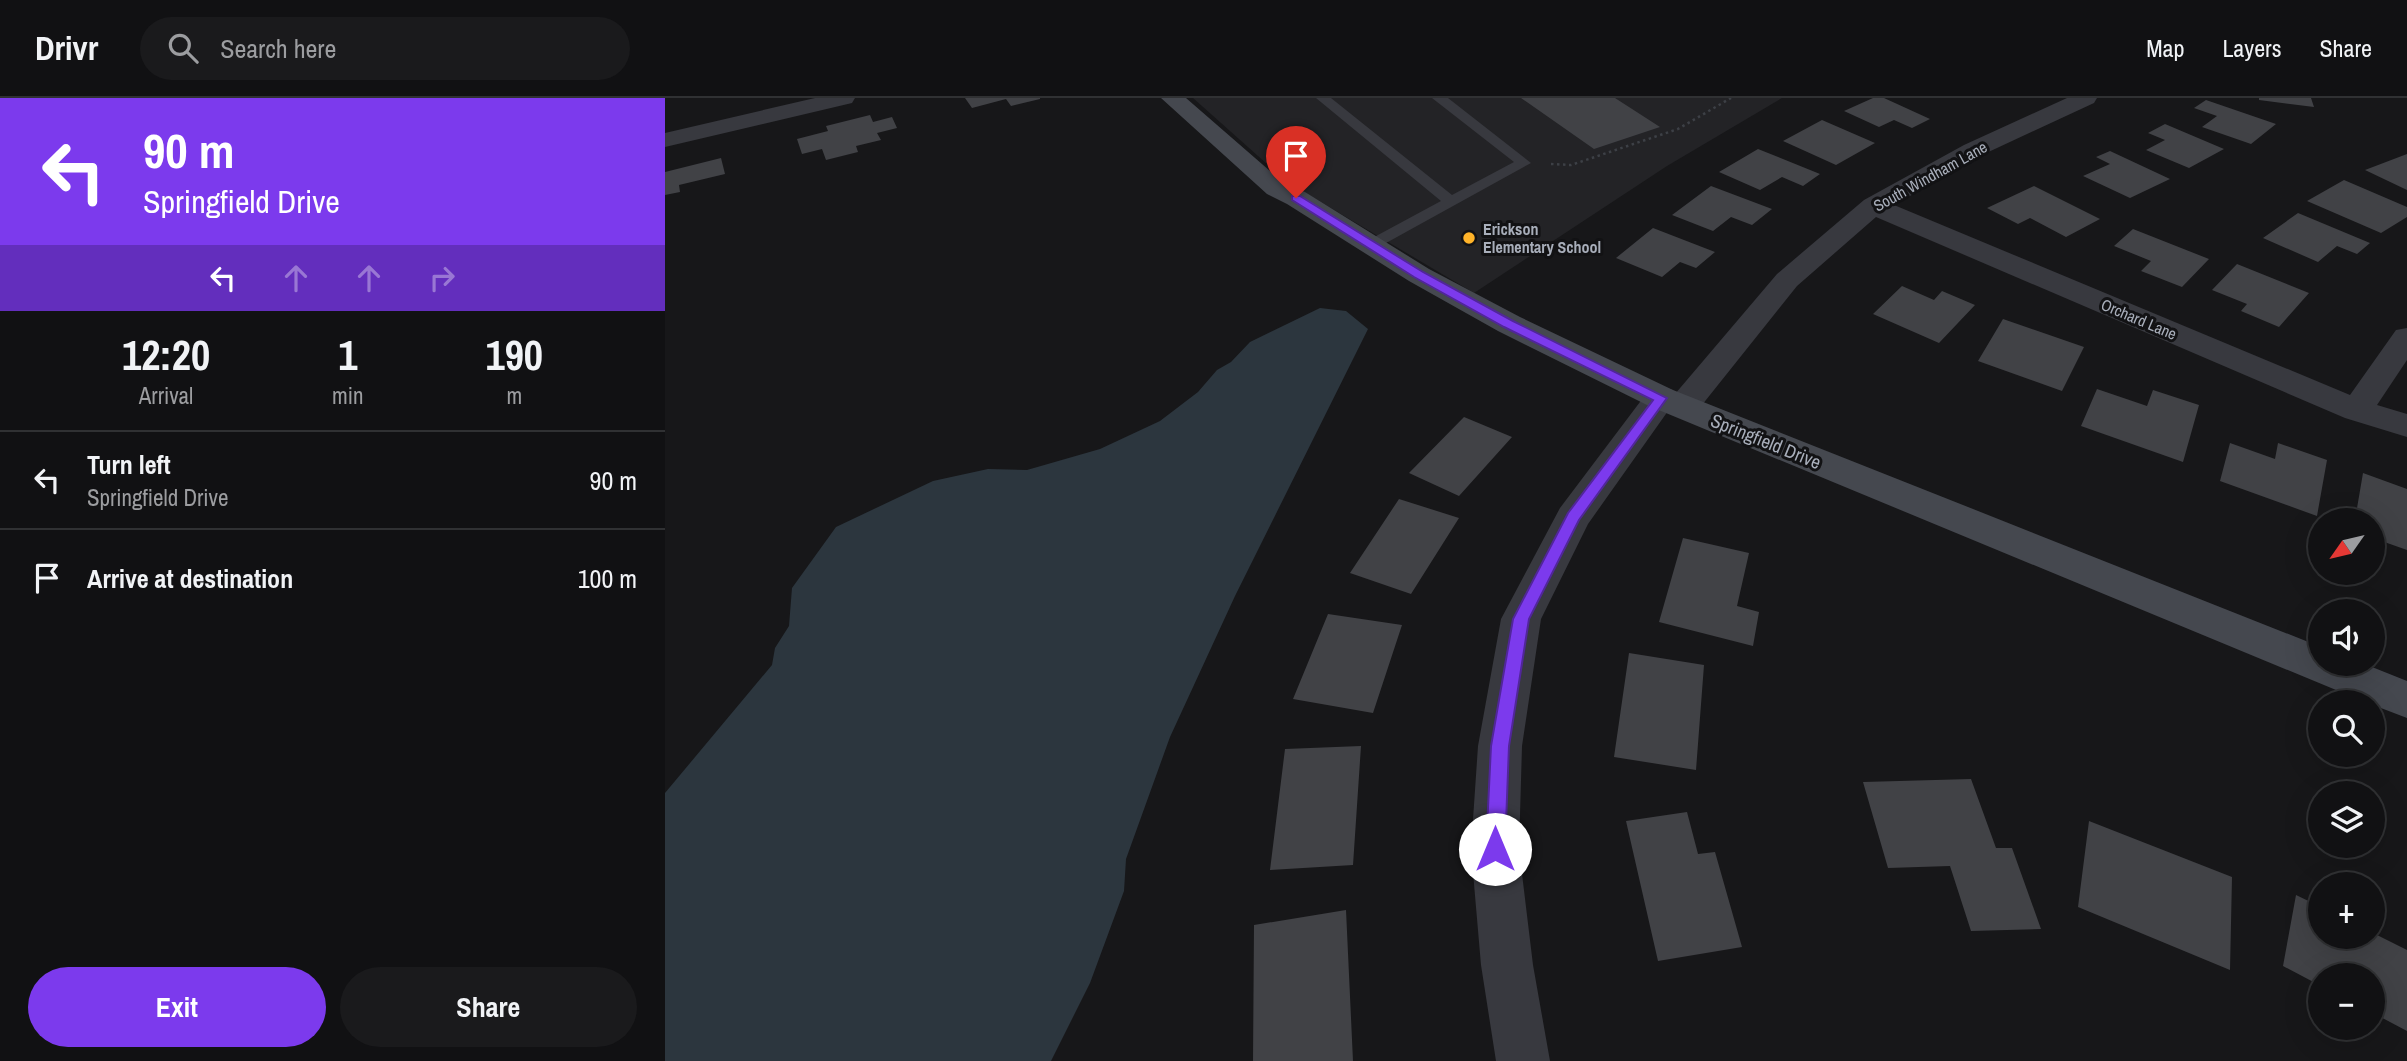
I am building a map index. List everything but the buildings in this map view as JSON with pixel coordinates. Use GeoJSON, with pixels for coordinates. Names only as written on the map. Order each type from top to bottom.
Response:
{"type":"FeatureCollection","features":[{"type":"Feature","properties":{"kind":"street"},"geometry":{"type":"LineString","coordinates":[[665,140],[843,98]]}},
{"type":"Feature","properties":{"kind":"street","name":"Springfield Drive"},"geometry":{"type":"LineString","coordinates":[[1172,98],[1276,189],[1296,198],[1419,275],[1509,324],[1672,403],[2407,700]]}},
{"type":"Feature","properties":{"kind":"street","name":"South Windham Lane"},"geometry":{"type":"LineString","coordinates":[[1523,1061],[1507,965],[1495,849],[1500,746],[1521,619],[1573,517],[1672,403],[1787,280],[1873,206],[1973,150],[2086,98]]}},
{"type":"Feature","properties":{"kind":"street","name":"Orchard Lane"},"geometry":{"type":"LineString","coordinates":[[1873,206],[2357,410],[2407,426]]}},
{"type":"Feature","properties":{"kind":"street"},"geometry":{"type":"LineString","coordinates":[[2357,410],[2407,337]]}},
{"type":"Feature","properties":{"kind":"lane"},"geometry":{"type":"LineString","coordinates":[[1323,98],[1451,202]]}},
{"type":"Feature","properties":{"kind":"lane"},"geometry":{"type":"LineString","coordinates":[[1371,245],[1524,163],[1439,98]]}},
{"type":"Feature","properties":{"kind":"path"},"geometry":{"type":"LineString","coordinates":[[1571,165],[1678,129],[1731,98]]}},
{"type":"Feature","properties":{"kind":"shaded area","name":"Erickson Elementary School"},"geometry":{"type":"Polygon","coordinates":[[[1193,98],[1782,98],[1667,166],[1474,293],[1287,182],[1193,98]]]}},
{"type":"Feature","properties":{"kind":"shaded area"},"geometry":{"type":"Polygon","coordinates":[[[1320,308],[1346,311],[1368,329],[1235,596],[1170,737],[1126,859],[1124,891],[1090,983],[1051,1061],[665,1061],[665,793],[772,665],[775,648],[789,626],[792,588],[836,527],[933,481],[988,469],[1027,470],[1100,449],[1160,421],[1198,392],[1217,370],[1231,362],[1250,342],[1320,308]]]}},
{"type":"Feature","properties":{"kind":"place","name":"Erickson Elementary School"},"geometry":{"type":"Point","coordinates":[1469,238]}},
{"type":"Feature","properties":{"kind":"route"},"geometry":{"type":"LineString","coordinates":[[1296,198],[1419,275],[1509,324],[1661,398],[1573,517],[1521,619],[1500,746],[1495,849]]}}]}
